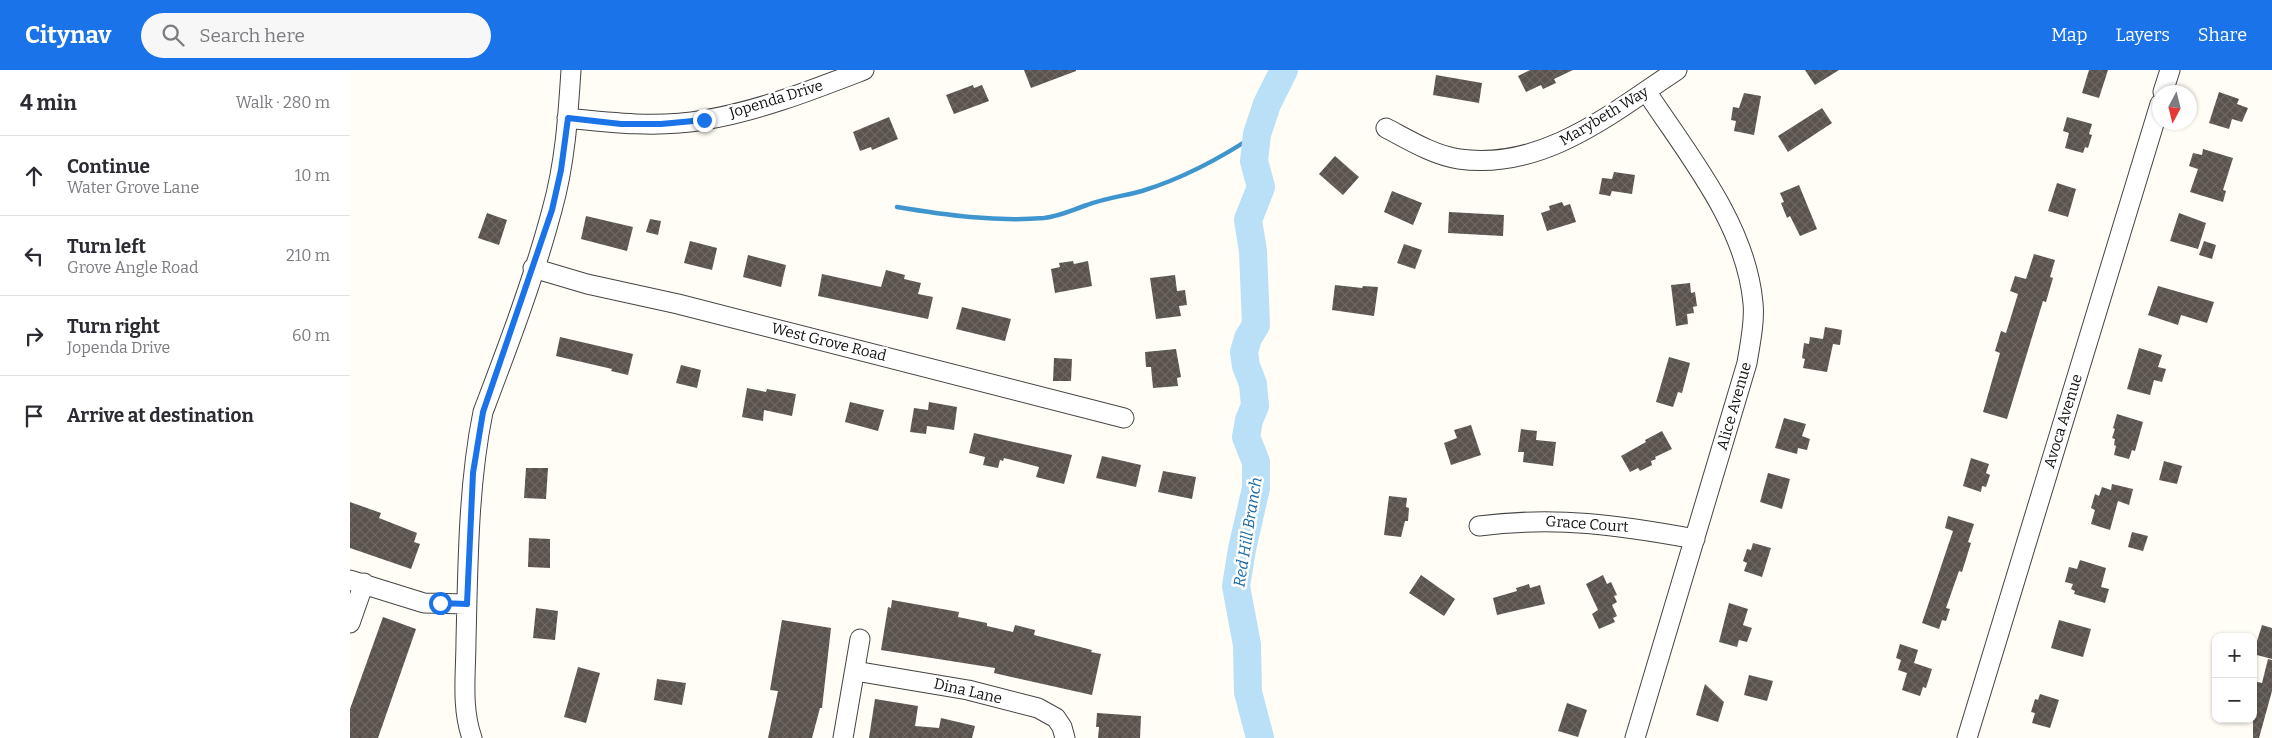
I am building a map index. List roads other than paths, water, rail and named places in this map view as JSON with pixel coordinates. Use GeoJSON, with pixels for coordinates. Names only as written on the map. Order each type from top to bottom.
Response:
{"type":"FeatureCollection","features":[{"type":"Feature","properties":{"kind":"street"},"geometry":{"type":"LineString","coordinates":[[472,738],[465,714],[467,604],[473,473],[477,443],[483,412],[552,210],[561,170],[568,118],[571,70]]}},
{"type":"Feature","properties":{"kind":"street","name":"Jopenda Drive"},"geometry":{"type":"LineString","coordinates":[[568,118],[621,124],[661,124],[704,120],[804,93],[864,70]]}},
{"type":"Feature","properties":{"kind":"street","name":"Marybeth Way"},"geometry":{"type":"LineString","coordinates":[[1386,128],[1428,150],[1459,159],[1488,160],[1516,158],[1543,151],[1569,140],[1677,70]]}},
{"type":"Feature","properties":{"kind":"street"},"geometry":{"type":"LineString","coordinates":[[2165,85],[2170,70]]}},
{"type":"Feature","properties":{"kind":"street","name":"Alice Avenue"},"geometry":{"type":"LineString","coordinates":[[1634,738],[1747,363],[1754,304],[1742,250],[1730,221],[1646,91]]}},
{"type":"Feature","properties":{"kind":"street","name":"Avoca Avenue"},"geometry":{"type":"LineString","coordinates":[[1967,738],[2152,130]]}},
{"type":"Feature","properties":{"kind":"street","name":"West Grove Road"},"geometry":{"type":"LineString","coordinates":[[533,268],[588,284],[707,312],[1124,418]]}},
{"type":"Feature","properties":{"kind":"street","name":"Grace Court"},"geometry":{"type":"LineString","coordinates":[[1479,526],[1515,521],[1582,521],[1695,538]]}},
{"type":"Feature","properties":{"kind":"street"},"geometry":{"type":"LineString","coordinates":[[350,623],[357,582],[424,603],[467,604]]}},
{"type":"Feature","properties":{"kind":"street"},"geometry":{"type":"LineString","coordinates":[[843,738],[860,639]]}},
{"type":"Feature","properties":{"kind":"street","name":"Dina Lane"},"geometry":{"type":"LineString","coordinates":[[855,671],[968,690],[1038,708],[1056,718],[1062,727],[1065,738]]}},
{"type":"Feature","properties":{"kind":"waterway","name":"Red Hill Branch"},"geometry":{"type":"LineString","coordinates":[[1260,738],[1248,692],[1247,645],[1236,586],[1242,549],[1256,488],[1256,462],[1246,437],[1249,420],[1255,406],[1253,384],[1246,366],[1244,352],[1248,338],[1256,325],[1253,251],[1248,220],[1261,187],[1254,161],[1257,134],[1267,104],[1284,70]]}},
{"type":"Feature","properties":{"kind":"waterway"},"geometry":{"type":"LineString","coordinates":[[897,207],[989,218],[1026,219],[1050,217],[1101,201],[1142,191],[1173,180],[1216,159],[1257,134]]}}]}
